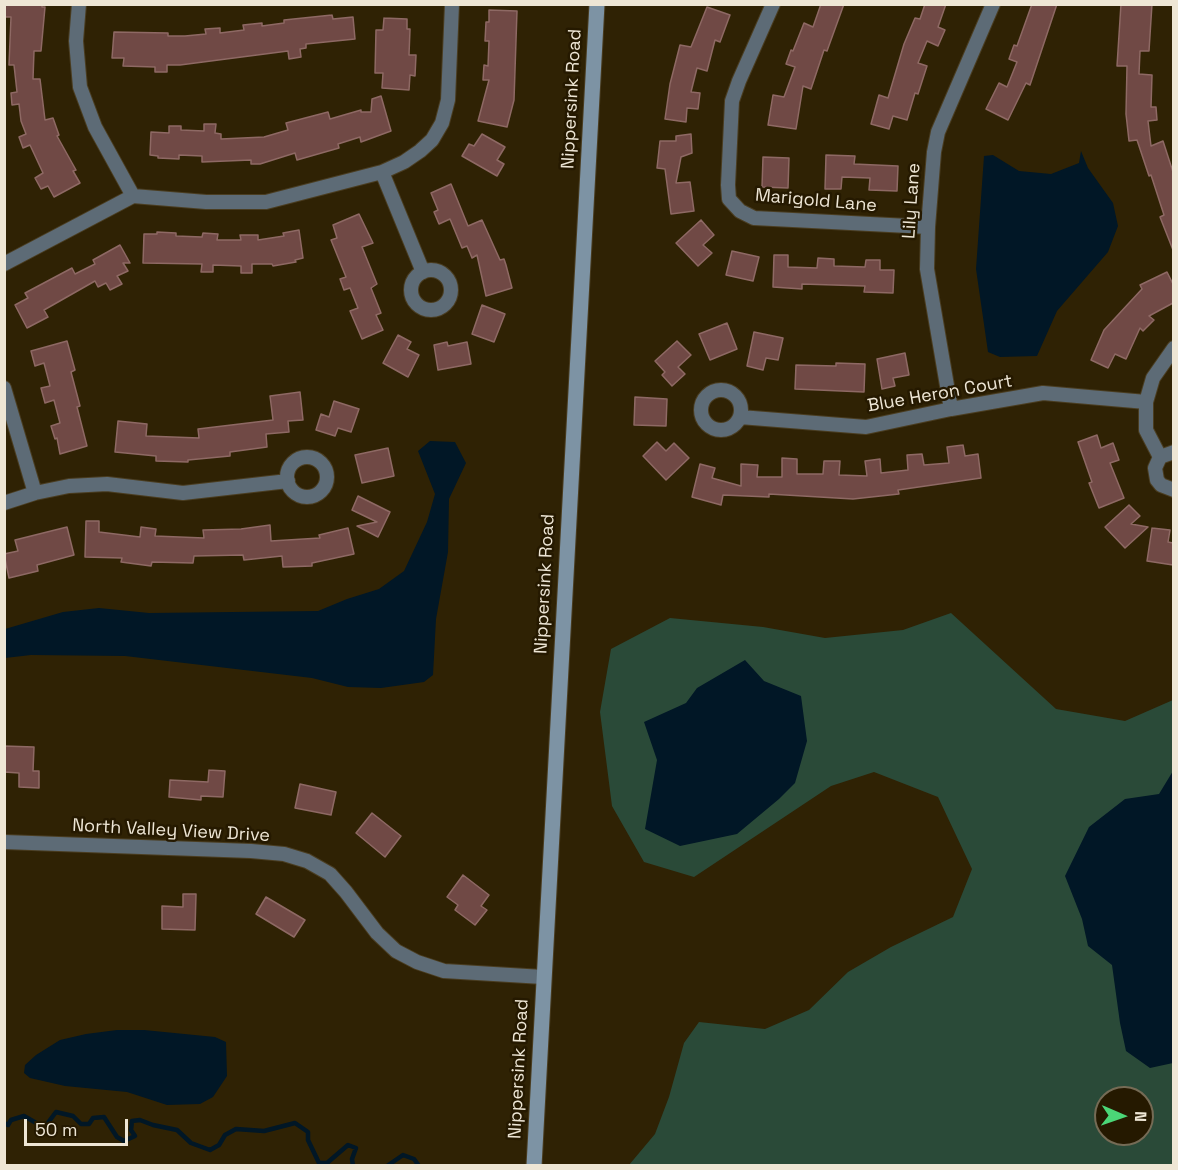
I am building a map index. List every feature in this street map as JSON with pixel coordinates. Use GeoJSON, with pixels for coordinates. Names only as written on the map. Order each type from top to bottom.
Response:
{"type":"FeatureCollection","features":[{"type":"Feature","properties":{"kind":"street"},"geometry":{"type":"LineString","coordinates":[[79,4],[76,40],[80,87],[95,127],[132,196]]}},
{"type":"Feature","properties":{"kind":"street"},"geometry":{"type":"LineString","coordinates":[[4,264],[132,196],[206,202],[266,202],[382,172],[404,162],[432,140],[442,123],[448,100],[452,4]]}},
{"type":"Feature","properties":{"kind":"street","name":"Nippersink Road"},"geometry":{"type":"LineString","coordinates":[[534,1166],[597,4]]}},
{"type":"Feature","properties":{"kind":"street","name":"Marigold Lane"},"geometry":{"type":"LineString","coordinates":[[773,4],[732,101],[729,199],[740,211],[754,218],[927,227]]}},
{"type":"Feature","properties":{"kind":"street","name":"Lily Lane"},"geometry":{"type":"LineString","coordinates":[[951,409],[929,292],[927,269],[927,227],[934,152],[938,132],[993,4]]}},
{"type":"Feature","properties":{"kind":"street"},"geometry":{"type":"LineString","coordinates":[[382,172],[423,272]]}},
{"type":"Feature","properties":{"kind":"street"},"geometry":{"type":"LineString","coordinates":[[1173,348],[1153,378],[1146,402],[1146,430],[1167,454],[1155,468],[1157,480],[1167,489],[1173,490]]}},
{"type":"Feature","properties":{"kind":"street"},"geometry":{"type":"LineString","coordinates":[[4,388],[35,493]]}},
{"type":"Feature","properties":{"kind":"street","name":"Blue Heron Court"},"geometry":{"type":"LineString","coordinates":[[740,417],[866,427],[1043,393],[1146,402]]}},
{"type":"Feature","properties":{"kind":"street"},"geometry":{"type":"LineString","coordinates":[[4,503],[35,493],[69,486],[107,484],[183,493],[288,481]]}},
{"type":"Feature","properties":{"kind":"street","name":"North Valley View Drive"},"geometry":{"type":"LineString","coordinates":[[4,842],[284,854],[307,861],[330,874],[377,933],[396,951],[417,962],[444,971],[543,977]]}},
{"type":"Feature","properties":{"kind":"green space"},"geometry":{"type":"Polygon","coordinates":[[[951,613],[1056,709],[1125,721],[1173,700],[1173,1165],[629,1165],[655,1134],[669,1097],[684,1043],[699,1022],[765,1029],[809,1010],[848,972],[891,947],[953,917],[972,869],[938,797],[874,772],[831,786],[694,877],[644,862],[612,806],[600,712],[611,649],[670,618],[763,627],[825,638],[903,630],[951,613]]]}},
{"type":"Feature","properties":{"kind":"water"},"geometry":{"type":"Polygon","coordinates":[[[1081,151],[1088,168],[1113,203],[1118,226],[1108,252],[1057,311],[1037,356],[1000,357],[988,352],[976,269],[984,156],[993,155],[1019,171],[1051,174],[1079,163],[1081,151]]]}},
{"type":"Feature","properties":{"kind":"water"},"geometry":{"type":"Polygon","coordinates":[[[430,441],[455,442],[466,463],[449,499],[448,552],[436,619],[433,675],[424,682],[381,688],[348,687],[312,678],[125,656],[31,655],[5,658],[5,629],[63,612],[99,608],[149,613],[318,611],[379,589],[404,571],[427,522],[435,494],[418,451],[430,441]]]}},
{"type":"Feature","properties":{"kind":"water"},"geometry":{"type":"Polygon","coordinates":[[[745,660],[764,681],[801,696],[807,741],[795,783],[737,834],[680,846],[645,829],[657,760],[644,722],[686,703],[697,688],[745,660]]]}},
{"type":"Feature","properties":{"kind":"water"},"geometry":{"type":"Polygon","coordinates":[[[1173,771],[1173,1063],[1150,1068],[1126,1051],[1112,965],[1088,946],[1082,919],[1065,876],[1089,827],[1125,799],[1159,794],[1173,771]]]}},
{"type":"Feature","properties":{"kind":"water"},"geometry":{"type":"Polygon","coordinates":[[[117,1030],[144,1030],[215,1037],[226,1042],[227,1076],[213,1097],[200,1104],[167,1105],[127,1092],[65,1086],[30,1078],[24,1073],[25,1065],[60,1040],[117,1030]]]}},
{"type":"Feature","properties":{"kind":"building"},"geometry":{"type":"Polygon","coordinates":[[[42,4],[42,7],[45,7],[41,51],[34,51],[33,79],[40,79],[45,120],[53,118],[59,135],[57,136],[76,170],[73,171],[80,183],[54,197],[48,186],[41,189],[35,178],[43,173],[30,145],[23,148],[19,137],[26,134],[21,121],[19,104],[12,105],[11,93],[17,92],[14,65],[9,65],[11,17],[4,17],[5,5],[42,4]]]}},
{"type":"Feature","properties":{"kind":"building"},"geometry":{"type":"Polygon","coordinates":[[[821,4],[844,4],[827,51],[824,50],[811,89],[803,86],[796,129],[768,125],[773,95],[784,97],[795,67],[786,64],[791,50],[793,51],[804,23],[813,27],[821,4]]]}},
{"type":"Feature","properties":{"kind":"building"},"geometry":{"type":"Polygon","coordinates":[[[925,4],[946,4],[938,27],[945,30],[938,46],[927,41],[918,63],[927,66],[918,94],[915,93],[907,120],[893,116],[889,129],[871,124],[879,95],[888,98],[904,44],[915,18],[920,19],[925,4]]]}},
{"type":"Feature","properties":{"kind":"building"},"geometry":{"type":"Polygon","coordinates":[[[1032,4],[1057,4],[1030,85],[1026,83],[1008,120],[986,109],[999,83],[1007,87],[1017,62],[1009,59],[1014,45],[1017,46],[1032,4]]]}},
{"type":"Feature","properties":{"kind":"building"},"geometry":{"type":"Polygon","coordinates":[[[1121,4],[1152,4],[1149,51],[1140,51],[1139,74],[1152,75],[1151,107],[1156,107],[1157,120],[1148,121],[1151,146],[1163,141],[1173,172],[1173,250],[1160,217],[1164,215],[1151,175],[1149,176],[1137,140],[1129,141],[1126,114],[1127,66],[1117,66],[1121,4]]]}},
{"type":"Feature","properties":{"kind":"building"},"geometry":{"type":"Polygon","coordinates":[[[707,7],[730,15],[720,42],[715,40],[707,71],[697,68],[691,92],[700,93],[698,109],[687,108],[686,122],[665,119],[670,84],[680,45],[691,47],[707,7]]]}},
{"type":"Feature","properties":{"kind":"building"},"geometry":{"type":"Polygon","coordinates":[[[489,10],[517,11],[514,100],[507,127],[478,121],[489,80],[483,80],[484,65],[488,66],[489,41],[485,41],[489,10]]]}},
{"type":"Feature","properties":{"kind":"building"},"geometry":{"type":"Polygon","coordinates":[[[332,15],[333,19],[353,17],[355,39],[306,44],[306,48],[300,49],[301,57],[289,59],[288,51],[167,65],[167,72],[155,72],[155,67],[123,66],[124,58],[112,58],[114,32],[168,33],[168,36],[185,36],[206,34],[205,29],[220,28],[220,33],[244,30],[243,25],[262,23],[262,26],[284,23],[284,20],[332,15]]]}},
{"type":"Feature","properties":{"kind":"building"},"geometry":{"type":"Polygon","coordinates":[[[384,18],[407,19],[407,29],[410,29],[409,55],[416,55],[415,76],[410,75],[409,90],[382,88],[383,73],[375,73],[376,30],[383,30],[384,18]]]}},
{"type":"Feature","properties":{"kind":"building"},"geometry":{"type":"Polygon","coordinates":[[[381,96],[391,131],[361,142],[360,137],[338,144],[339,148],[297,160],[295,153],[260,164],[251,164],[251,160],[202,162],[202,156],[179,155],[179,159],[158,158],[158,156],[150,155],[151,132],[169,133],[169,126],[181,126],[181,130],[204,131],[204,124],[216,124],[215,133],[221,134],[221,139],[264,137],[288,130],[286,123],[328,112],[330,119],[361,110],[361,112],[371,112],[372,99],[381,96]]]}},
{"type":"Feature","properties":{"kind":"building"},"geometry":{"type":"Polygon","coordinates":[[[482,134],[505,147],[497,160],[504,164],[497,176],[462,156],[469,144],[474,146],[482,134]]]}},
{"type":"Feature","properties":{"kind":"building"},"geometry":{"type":"Polygon","coordinates":[[[691,134],[692,153],[681,157],[676,183],[690,182],[694,211],[671,214],[665,169],[657,168],[660,141],[676,141],[676,136],[691,134]]]}},
{"type":"Feature","properties":{"kind":"building"},"geometry":{"type":"Polygon","coordinates":[[[826,155],[855,156],[854,164],[898,166],[897,191],[869,190],[870,178],[842,177],[841,189],[825,189],[826,155]]]}},
{"type":"Feature","properties":{"kind":"building"},"geometry":{"type":"Polygon","coordinates":[[[763,157],[789,158],[788,188],[762,187],[763,157]]]}},
{"type":"Feature","properties":{"kind":"building"},"geometry":{"type":"Polygon","coordinates":[[[451,184],[468,226],[482,220],[500,260],[504,259],[512,288],[486,296],[477,255],[472,258],[467,246],[462,248],[450,219],[439,224],[434,212],[438,210],[431,193],[451,184]]]}},
{"type":"Feature","properties":{"kind":"building"},"geometry":{"type":"Polygon","coordinates":[[[359,214],[373,243],[362,247],[377,284],[371,288],[381,313],[376,315],[383,330],[362,339],[350,311],[358,308],[350,288],[344,290],[340,279],[346,277],[331,240],[337,238],[333,225],[359,214]]]}},
{"type":"Feature","properties":{"kind":"building"},"geometry":{"type":"Polygon","coordinates":[[[701,220],[714,235],[703,245],[712,253],[698,266],[676,243],[701,220]]]}},
{"type":"Feature","properties":{"kind":"building"},"geometry":{"type":"Polygon","coordinates":[[[299,230],[303,258],[295,260],[296,262],[273,266],[272,264],[252,264],[252,273],[241,273],[241,266],[213,265],[213,272],[201,272],[202,264],[143,263],[144,234],[157,234],[157,232],[176,233],[176,236],[202,237],[203,233],[218,234],[217,240],[241,240],[240,235],[258,235],[258,240],[284,236],[283,233],[299,230]]]}},
{"type":"Feature","properties":{"kind":"building"},"geometry":{"type":"Polygon","coordinates":[[[120,245],[130,263],[123,263],[128,271],[117,276],[122,284],[110,290],[106,283],[98,287],[95,281],[44,310],[48,317],[27,328],[15,305],[28,298],[25,293],[72,268],[75,274],[95,264],[93,260],[120,245]]]}},
{"type":"Feature","properties":{"kind":"building"},"geometry":{"type":"Polygon","coordinates":[[[732,251],[759,257],[753,281],[726,275],[732,251]]]}},
{"type":"Feature","properties":{"kind":"building"},"geometry":{"type":"Polygon","coordinates":[[[774,255],[788,255],[788,267],[817,268],[818,258],[834,259],[834,266],[865,267],[866,260],[880,260],[880,270],[894,270],[893,293],[864,292],[865,286],[802,284],[802,289],[773,287],[774,255]]]}},
{"type":"Feature","properties":{"kind":"building"},"geometry":{"type":"Polygon","coordinates":[[[1167,272],[1173,284],[1173,303],[1149,316],[1154,320],[1143,331],[1140,328],[1126,359],[1115,354],[1108,368],[1091,360],[1104,330],[1142,289],[1140,285],[1167,272]]]}},
{"type":"Feature","properties":{"kind":"building"},"geometry":{"type":"Polygon","coordinates":[[[482,305],[505,314],[494,342],[472,334],[482,305]]]}},
{"type":"Feature","properties":{"kind":"building"},"geometry":{"type":"Polygon","coordinates":[[[727,323],[737,349],[710,360],[699,334],[727,323]]]}},
{"type":"Feature","properties":{"kind":"building"},"geometry":{"type":"Polygon","coordinates":[[[754,332],[783,338],[778,360],[766,358],[763,370],[747,366],[754,332]]]}},
{"type":"Feature","properties":{"kind":"building"},"geometry":{"type":"Polygon","coordinates":[[[398,335],[411,342],[407,349],[419,355],[408,377],[383,363],[398,335]]]}},
{"type":"Feature","properties":{"kind":"building"},"geometry":{"type":"Polygon","coordinates":[[[67,341],[75,370],[71,372],[80,406],[77,407],[87,446],[60,454],[57,438],[55,439],[51,426],[60,423],[54,400],[45,403],[41,388],[50,386],[44,363],[35,366],[31,351],[67,341]]]}},
{"type":"Feature","properties":{"kind":"building"},"geometry":{"type":"Polygon","coordinates":[[[677,341],[691,355],[678,367],[685,374],[672,386],[662,375],[665,372],[655,361],[677,341]]]}},
{"type":"Feature","properties":{"kind":"building"},"geometry":{"type":"Polygon","coordinates":[[[447,342],[448,346],[467,342],[471,364],[438,370],[434,345],[447,342]]]}},
{"type":"Feature","properties":{"kind":"building"},"geometry":{"type":"Polygon","coordinates":[[[905,353],[909,375],[893,378],[895,386],[882,389],[877,359],[905,353]]]}},
{"type":"Feature","properties":{"kind":"building"},"geometry":{"type":"Polygon","coordinates":[[[836,363],[865,364],[864,392],[795,389],[796,365],[836,366],[836,363]]]}},
{"type":"Feature","properties":{"kind":"building"},"geometry":{"type":"Polygon","coordinates":[[[300,392],[303,420],[288,421],[289,432],[266,434],[267,447],[230,452],[230,456],[188,460],[188,462],[156,461],[156,456],[115,452],[118,421],[147,424],[146,436],[199,438],[198,429],[273,420],[270,396],[300,392]]]}},
{"type":"Feature","properties":{"kind":"building"},"geometry":{"type":"Polygon","coordinates":[[[635,397],[667,399],[666,426],[634,425],[635,397]]]}},
{"type":"Feature","properties":{"kind":"building"},"geometry":{"type":"Polygon","coordinates":[[[334,401],[359,409],[351,432],[338,428],[335,436],[316,430],[321,414],[329,417],[334,401]]]}},
{"type":"Feature","properties":{"kind":"building"},"geometry":{"type":"Polygon","coordinates":[[[1097,435],[1101,448],[1113,443],[1119,460],[1110,463],[1124,498],[1099,508],[1089,483],[1092,482],[1078,442],[1097,435]]]}},
{"type":"Feature","properties":{"kind":"building"},"geometry":{"type":"Polygon","coordinates":[[[657,442],[666,451],[674,443],[689,458],[666,480],[643,456],[657,442]]]}},
{"type":"Feature","properties":{"kind":"building"},"geometry":{"type":"Polygon","coordinates":[[[963,445],[965,456],[978,454],[981,478],[898,490],[899,494],[853,499],[769,494],[769,497],[723,495],[721,505],[692,497],[700,464],[715,468],[712,478],[741,486],[741,464],[758,465],[757,477],[782,477],[782,458],[797,459],[797,474],[823,474],[824,461],[840,461],[839,475],[867,476],[865,461],[880,459],[881,473],[908,470],[907,455],[922,454],[924,465],[949,463],[947,447],[963,445]]]}},
{"type":"Feature","properties":{"kind":"building"},"geometry":{"type":"Polygon","coordinates":[[[388,448],[394,476],[362,483],[355,455],[388,448]]]}},
{"type":"Feature","properties":{"kind":"building"},"geometry":{"type":"Polygon","coordinates":[[[358,496],[390,512],[378,537],[357,526],[377,522],[352,510],[358,496]]]}},
{"type":"Feature","properties":{"kind":"building"},"geometry":{"type":"Polygon","coordinates":[[[1129,505],[1140,516],[1131,524],[1148,527],[1125,548],[1105,527],[1129,505]]]}},
{"type":"Feature","properties":{"kind":"building"},"geometry":{"type":"Polygon","coordinates":[[[86,521],[99,521],[99,532],[140,537],[141,527],[156,529],[155,536],[204,538],[203,530],[241,529],[270,525],[271,541],[320,538],[319,535],[348,528],[354,554],[312,563],[312,566],[283,567],[282,556],[244,560],[243,555],[194,556],[193,563],[152,562],[151,566],[121,562],[122,558],[85,557],[86,521]]]}},
{"type":"Feature","properties":{"kind":"building"},"geometry":{"type":"Polygon","coordinates":[[[67,527],[74,555],[37,565],[38,571],[9,578],[4,554],[18,551],[15,540],[67,527]]]}},
{"type":"Feature","properties":{"kind":"building"},"geometry":{"type":"Polygon","coordinates":[[[1152,528],[1170,530],[1168,542],[1173,543],[1173,565],[1147,561],[1152,528]]]}},
{"type":"Feature","properties":{"kind":"building"},"geometry":{"type":"Polygon","coordinates":[[[4,746],[34,747],[33,771],[39,771],[39,788],[19,787],[19,773],[4,772],[4,746]]]}},
{"type":"Feature","properties":{"kind":"building"},"geometry":{"type":"Polygon","coordinates":[[[209,770],[225,771],[223,797],[201,796],[201,800],[169,797],[170,780],[208,782],[209,770]]]}},
{"type":"Feature","properties":{"kind":"building"},"geometry":{"type":"Polygon","coordinates":[[[300,784],[336,792],[331,815],[295,808],[300,784]]]}},
{"type":"Feature","properties":{"kind":"building"},"geometry":{"type":"Polygon","coordinates":[[[372,813],[401,836],[385,857],[356,833],[372,813]]]}},
{"type":"Feature","properties":{"kind":"building"},"geometry":{"type":"Polygon","coordinates":[[[463,875],[489,895],[481,906],[487,910],[475,925],[455,910],[458,905],[447,897],[463,875]]]}},
{"type":"Feature","properties":{"kind":"building"},"geometry":{"type":"Polygon","coordinates":[[[183,894],[196,894],[195,930],[162,929],[162,906],[183,907],[183,894]]]}},
{"type":"Feature","properties":{"kind":"building"},"geometry":{"type":"Polygon","coordinates":[[[266,897],[305,920],[294,937],[256,914],[266,897]]]}},
{"type":"Feature","properties":{"kind":"waterway"},"geometry":{"type":"LineString","coordinates":[[4,1123],[8,1125],[11,1120],[24,1116],[38,1124],[47,1124],[56,1112],[73,1116],[81,1124],[89,1124],[93,1118],[104,1117],[117,1137],[124,1141],[135,1136],[131,1130],[132,1121],[140,1120],[177,1130],[191,1143],[210,1150],[219,1145],[225,1135],[236,1129],[264,1131],[295,1123],[308,1132],[308,1140],[319,1163],[327,1163],[348,1145],[356,1148],[352,1159],[353,1166]]}},
{"type":"Feature","properties":{"kind":"waterway"},"geometry":{"type":"LineString","coordinates":[[387,1166],[403,1155],[414,1159],[419,1166]]}}]}
